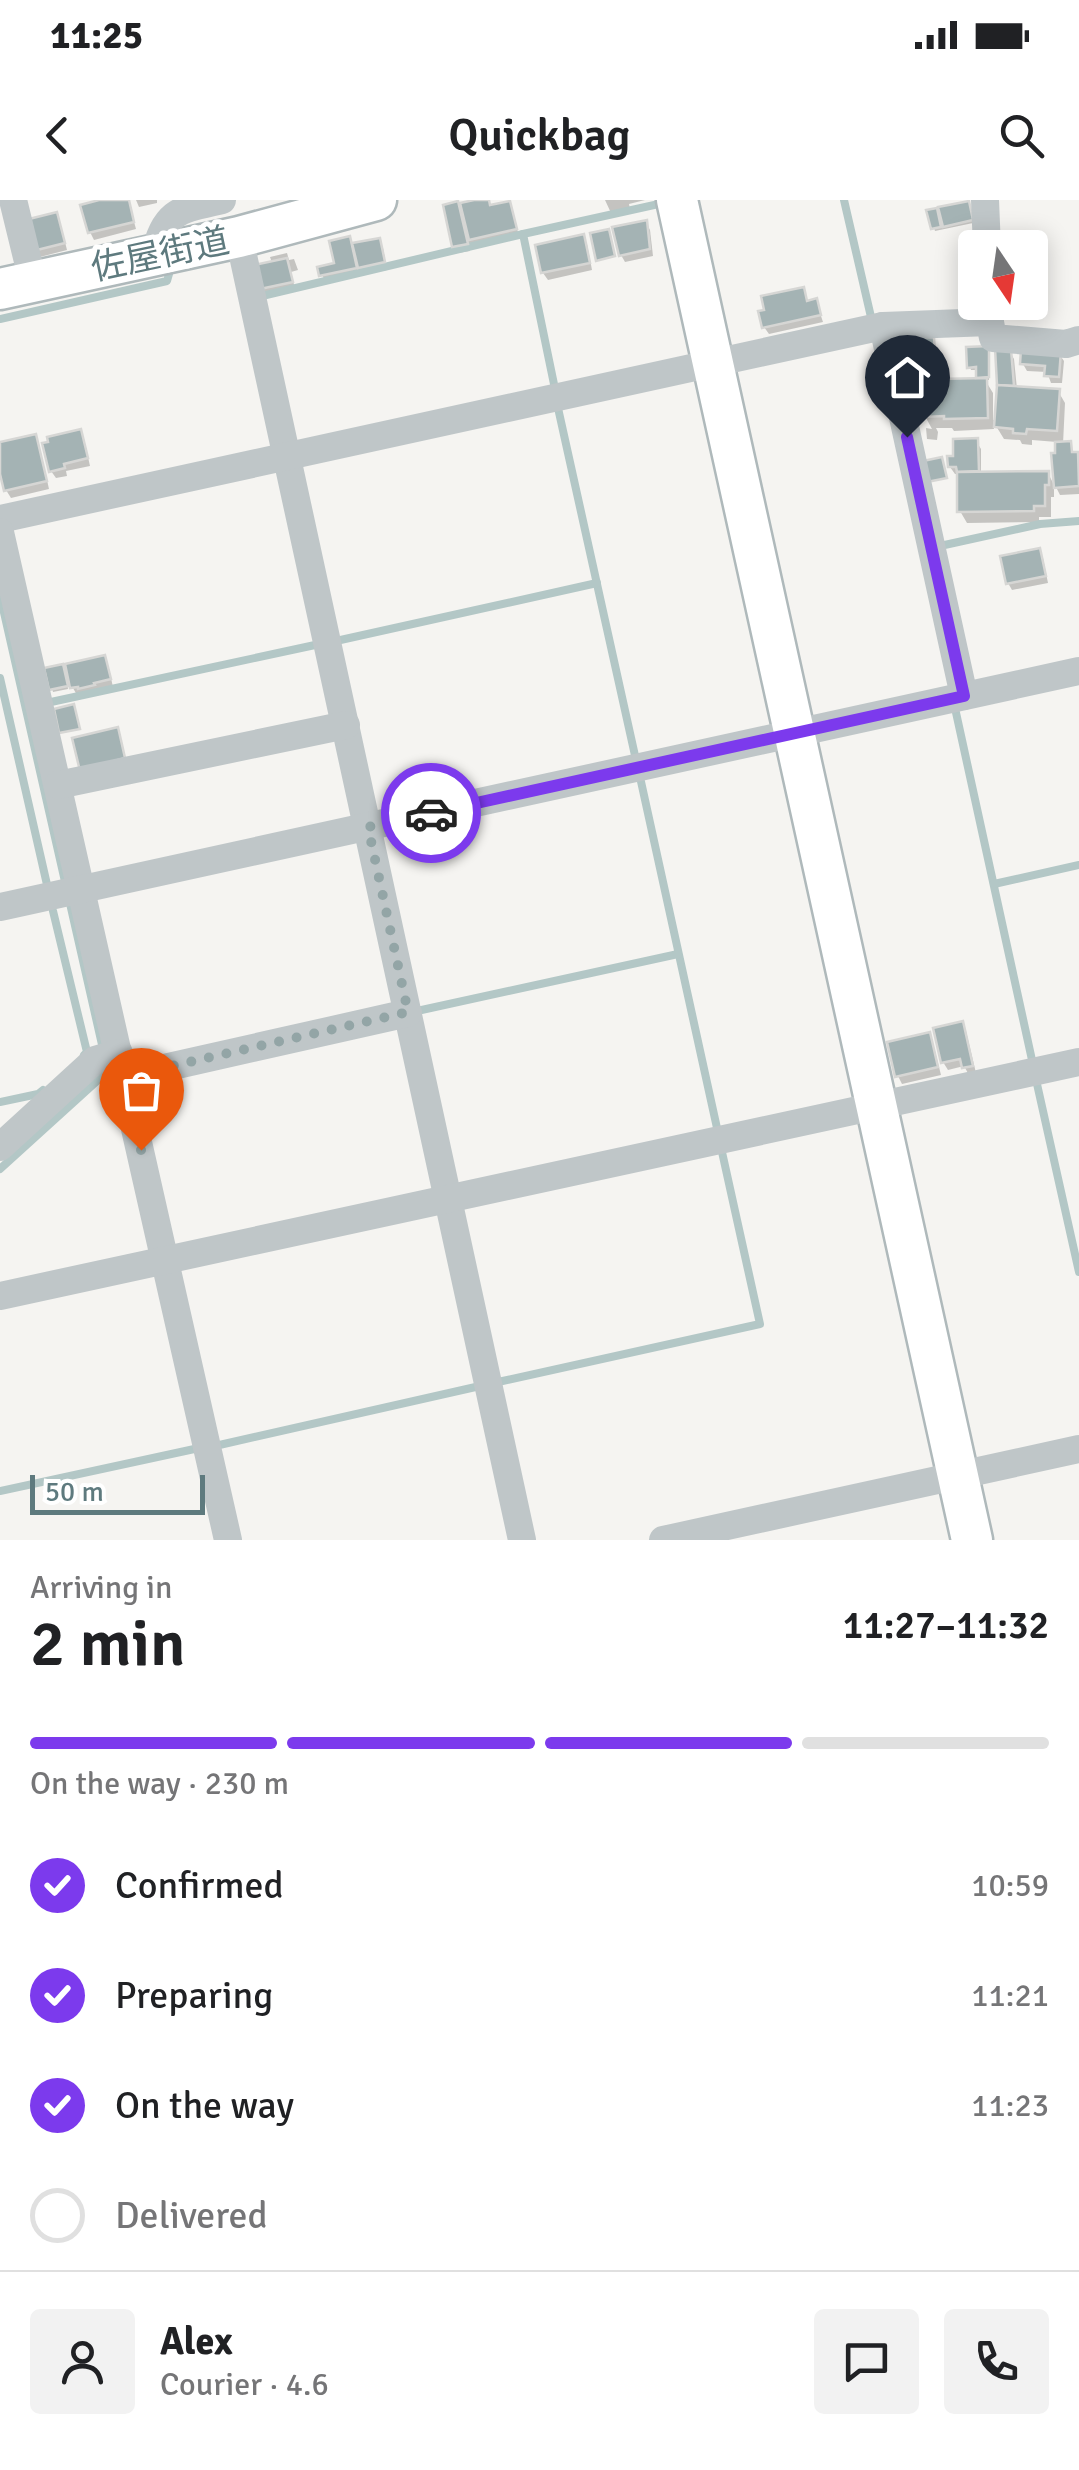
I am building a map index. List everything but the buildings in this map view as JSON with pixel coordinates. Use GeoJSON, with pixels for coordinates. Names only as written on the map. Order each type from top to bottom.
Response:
{"type":"FeatureCollection","features":[{"type":"Feature","properties":{"kind":"street"},"geometry":{"type":"LineString","coordinates":[[14,200],[17,286]]}},
{"type":"Feature","properties":{"kind":"street"},"geometry":{"type":"LineString","coordinates":[[154,256],[171,216],[222,200]]}},
{"type":"Feature","properties":{"kind":"street","name":"佐屋街道"},"geometry":{"type":"LineString","coordinates":[[17,286],[240,237],[376,200]]}},
{"type":"Feature","properties":{"kind":"street"},"geometry":{"type":"LineString","coordinates":[[677,200],[972,1540]]}},
{"type":"Feature","properties":{"kind":"street"},"geometry":{"type":"LineString","coordinates":[[985,200],[986,230]]}},
{"type":"Feature","properties":{"kind":"street"},"geometry":{"type":"LineString","coordinates":[[240,237],[522,1540]]}},
{"type":"Feature","properties":{"kind":"street"},"geometry":{"type":"LineString","coordinates":[[0,519],[883,326],[958,316]]}},
{"type":"Feature","properties":{"kind":"street"},"geometry":{"type":"LineString","coordinates":[[990,320],[993,338],[1066,344],[1079,340]]}},
{"type":"Feature","properties":{"kind":"street"},"geometry":{"type":"LineString","coordinates":[[883,326],[964,696]]}},
{"type":"Feature","properties":{"kind":"street"},"geometry":{"type":"LineString","coordinates":[[0,532],[58,785],[72,891],[166,1260],[228,1540]]}},
{"type":"Feature","properties":{"kind":"street"},"geometry":{"type":"LineString","coordinates":[[0,907],[1079,671]]}},
{"type":"Feature","properties":{"kind":"street"},"geometry":{"type":"LineString","coordinates":[[58,785],[346,725]]}},
{"type":"Feature","properties":{"kind":"street"},"geometry":{"type":"LineString","coordinates":[[0,1147],[113,1061],[408,1012]]}},
{"type":"Feature","properties":{"kind":"street"},"geometry":{"type":"LineString","coordinates":[[0,1296],[1079,1062]]}},
{"type":"Feature","properties":{"kind":"street"},"geometry":{"type":"LineString","coordinates":[[663,1540],[1079,1448]]}},
{"type":"Feature","properties":{"kind":"waterway"},"geometry":{"type":"LineString","coordinates":[[844,200],[871,317]]}},
{"type":"Feature","properties":{"kind":"waterway"},"geometry":{"type":"LineString","coordinates":[[555,389],[523,234],[663,203]]}},
{"type":"Feature","properties":{"kind":"waterway"},"geometry":{"type":"LineString","coordinates":[[262,296],[523,234]]}},
{"type":"Feature","properties":{"kind":"waterway"},"geometry":{"type":"LineString","coordinates":[[0,319],[167,281],[169,274]]}},
{"type":"Feature","properties":{"kind":"waterway"},"geometry":{"type":"LineString","coordinates":[[558,408],[636,760]]}},
{"type":"Feature","properties":{"kind":"waterway"},"geometry":{"type":"LineString","coordinates":[[940,546],[1040,524],[1079,521]]}},
{"type":"Feature","properties":{"kind":"waterway"},"geometry":{"type":"LineString","coordinates":[[336,641],[597,583]]}},
{"type":"Feature","properties":{"kind":"waterway"},"geometry":{"type":"LineString","coordinates":[[0,595],[108,1071],[0,1169]]}},
{"type":"Feature","properties":{"kind":"waterway"},"geometry":{"type":"LineString","coordinates":[[51,702],[315,645]]}},
{"type":"Feature","properties":{"kind":"waterway"},"geometry":{"type":"LineString","coordinates":[[0,678],[48,889]]}},
{"type":"Feature","properties":{"kind":"waterway"},"geometry":{"type":"LineString","coordinates":[[955,708],[1032,1060]]}},
{"type":"Feature","properties":{"kind":"waterway"},"geometry":{"type":"LineString","coordinates":[[640,777],[717,1128]]}},
{"type":"Feature","properties":{"kind":"waterway"},"geometry":{"type":"LineString","coordinates":[[994,884],[1079,865]]}},
{"type":"Feature","properties":{"kind":"waterway"},"geometry":{"type":"LineString","coordinates":[[53,911],[87,1052],[84,1055]]}},
{"type":"Feature","properties":{"kind":"waterway"},"geometry":{"type":"LineString","coordinates":[[417,1011],[678,954]]}},
{"type":"Feature","properties":{"kind":"waterway"},"geometry":{"type":"LineString","coordinates":[[1037,1084],[1079,1272]]}},
{"type":"Feature","properties":{"kind":"waterway"},"geometry":{"type":"LineString","coordinates":[[0,1102],[43,1090]]}},
{"type":"Feature","properties":{"kind":"waterway"},"geometry":{"type":"LineString","coordinates":[[498,1382],[760,1324],[722,1152]]}},
{"type":"Feature","properties":{"kind":"waterway"},"geometry":{"type":"LineString","coordinates":[[215,1446],[480,1386]]}},
{"type":"Feature","properties":{"kind":"waterway"},"geometry":{"type":"LineString","coordinates":[[0,1491],[199,1448]]}},
{"type":"Feature","properties":{"kind":"way so far"},"geometry":{"type":"LineString","coordinates":[[141,1150],[124,1077],[408,1012],[368,827],[431,813]]}},
{"type":"Feature","properties":{"kind":"route"},"geometry":{"type":"LineString","coordinates":[[431,813],[964,696],[907,437]]}}]}
